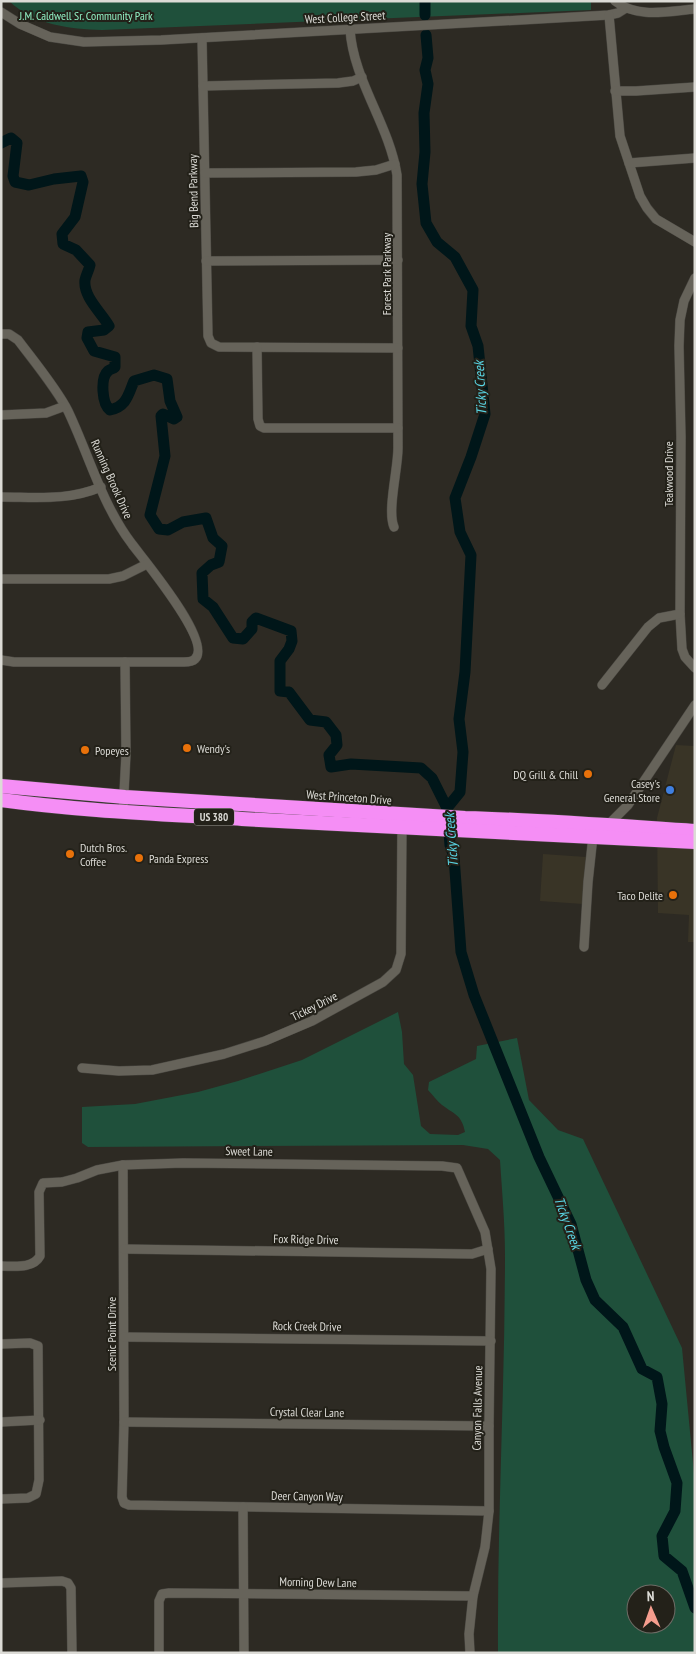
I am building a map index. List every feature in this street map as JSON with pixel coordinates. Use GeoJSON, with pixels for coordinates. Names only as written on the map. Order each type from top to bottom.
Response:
{"type":"FeatureCollection","features":[{"type":"Feature","properties":{"kind":"highway","name":"West Princeton Drive"},"geometry":{"type":"LineString","coordinates":[[1,786],[402,822],[428,830],[520,819],[695,831]]}},
{"type":"Feature","properties":{"kind":"highway","name":"West Princeton Drive"},"geometry":{"type":"LineString","coordinates":[[1,800],[123,812],[402,822],[424,816],[466,825],[593,836],[695,842]]}},
{"type":"Feature","properties":{"kind":"street"},"geometry":{"type":"LineString","coordinates":[[615,1],[626,8],[636,11],[652,12],[695,9]]}},
{"type":"Feature","properties":{"kind":"street","name":"West College Street"},"geometry":{"type":"LineString","coordinates":[[1,12],[35,32],[69,41],[84,42],[202,38],[609,15],[618,13],[626,8]]}},
{"type":"Feature","properties":{"kind":"street"},"geometry":{"type":"LineString","coordinates":[[609,15],[620,136],[642,201],[659,221],[695,242]]}},
{"type":"Feature","properties":{"kind":"street","name":"Forest Park Parkway"},"geometry":{"type":"LineString","coordinates":[[350,29],[354,57],[392,149],[398,185],[398,466],[390,516],[394,527]]}},
{"type":"Feature","properties":{"kind":"street","name":"Big Bend Parkway"},"geometry":{"type":"LineString","coordinates":[[202,38],[208,336],[211,344],[218,347],[257,347]]}},
{"type":"Feature","properties":{"kind":"street"},"geometry":{"type":"LineString","coordinates":[[203,86],[338,83],[353,81],[362,77]]}},
{"type":"Feature","properties":{"kind":"street"},"geometry":{"type":"LineString","coordinates":[[615,91],[636,92],[695,87]]}},
{"type":"Feature","properties":{"kind":"street"},"geometry":{"type":"LineString","coordinates":[[629,163],[695,158]]}},
{"type":"Feature","properties":{"kind":"street"},"geometry":{"type":"LineString","coordinates":[[205,173],[356,172],[376,170],[395,164]]}},
{"type":"Feature","properties":{"kind":"street"},"geometry":{"type":"LineString","coordinates":[[206,260],[398,260]]}},
{"type":"Feature","properties":{"kind":"street","name":"Teakwood Drive"},"geometry":{"type":"LineString","coordinates":[[695,278],[684,301],[680,320],[680,614],[682,649],[685,657],[695,668]]}},
{"type":"Feature","properties":{"kind":"street","name":"Running Brook Drive"},"geometry":{"type":"LineString","coordinates":[[1,334],[14,336],[65,406],[113,518],[177,604],[188,622],[197,647],[196,659],[192,661],[125,662]]}},
{"type":"Feature","properties":{"kind":"street"},"geometry":{"type":"LineString","coordinates":[[398,348],[257,347],[258,419],[260,426],[264,428],[398,428]]}},
{"type":"Feature","properties":{"kind":"street"},"geometry":{"type":"LineString","coordinates":[[1,415],[46,413],[65,406]]}},
{"type":"Feature","properties":{"kind":"street"},"geometry":{"type":"LineString","coordinates":[[1,497],[66,497],[84,494],[101,488]]}},
{"type":"Feature","properties":{"kind":"street"},"geometry":{"type":"LineString","coordinates":[[1,579],[109,579],[129,574],[147,564]]}},
{"type":"Feature","properties":{"kind":"street"},"geometry":{"type":"LineString","coordinates":[[602,685],[648,627],[660,618],[680,614]]}},
{"type":"Feature","properties":{"kind":"street"},"geometry":{"type":"LineString","coordinates":[[1,660],[14,662],[125,662],[126,754],[123,812]]}},
{"type":"Feature","properties":{"kind":"street"},"geometry":{"type":"LineString","coordinates":[[584,947],[593,836],[609,824],[628,805],[695,705]]}},
{"type":"Feature","properties":{"kind":"street","name":"Tickey Drive"},"geometry":{"type":"LineString","coordinates":[[82,1068],[119,1071],[152,1070],[246,1048],[301,1027],[345,1004],[388,978],[396,970],[401,954],[402,822]]}},
{"type":"Feature","properties":{"kind":"street","name":"Sweet Lane"},"geometry":{"type":"LineString","coordinates":[[1,1266],[29,1265],[37,1262],[40,1256],[39,1192],[43,1182],[62,1182],[97,1170],[123,1165],[211,1163],[442,1166],[457,1168]]}},
{"type":"Feature","properties":{"kind":"street","name":"Scenic Point Drive"},"geometry":{"type":"LineString","coordinates":[[123,1165],[124,1422],[122,1497],[124,1502]]}},
{"type":"Feature","properties":{"kind":"street","name":"Canyon Falls Avenue"},"geometry":{"type":"LineString","coordinates":[[457,1168],[485,1232],[491,1269],[490,1511],[485,1546],[473,1596],[469,1634],[470,1653]]}},
{"type":"Feature","properties":{"kind":"street","name":"Fox Ridge Drive"},"geometry":{"type":"LineString","coordinates":[[124,1249],[472,1254],[488,1248]]}},
{"type":"Feature","properties":{"kind":"street","name":"Rock Creek Drive"},"geometry":{"type":"LineString","coordinates":[[124,1337],[491,1341]]}},
{"type":"Feature","properties":{"kind":"street"},"geometry":{"type":"LineString","coordinates":[[1,1344],[30,1343],[38,1346],[40,1420],[39,1480],[36,1494],[28,1498],[1,1499]]}},
{"type":"Feature","properties":{"kind":"street"},"geometry":{"type":"LineString","coordinates":[[1,1422],[40,1420]]}},
{"type":"Feature","properties":{"kind":"street","name":"Crystal Clear Lane"},"geometry":{"type":"LineString","coordinates":[[124,1422],[489,1426]]}},
{"type":"Feature","properties":{"kind":"street","name":"Deer Canyon Way"},"geometry":{"type":"LineString","coordinates":[[124,1502],[129,1505],[490,1511]]}},
{"type":"Feature","properties":{"kind":"street"},"geometry":{"type":"LineString","coordinates":[[243,1507],[244,1653]]}},
{"type":"Feature","properties":{"kind":"street"},"geometry":{"type":"LineString","coordinates":[[1,1583],[62,1581],[68,1583],[71,1588],[72,1653]]}},
{"type":"Feature","properties":{"kind":"street","name":"Morning Dew Lane"},"geometry":{"type":"LineString","coordinates":[[159,1653],[159,1600],[162,1594],[473,1596]]}},
{"type":"Feature","properties":{"kind":"shaded area"},"geometry":{"type":"Polygon","coordinates":[[[676,745],[695,746],[695,942],[688,942],[689,915],[658,913],[657,818],[676,745]]]}},
{"type":"Feature","properties":{"kind":"shaded area"},"geometry":{"type":"Polygon","coordinates":[[[543,854],[586,857],[583,904],[540,901],[543,854]]]}},
{"type":"Feature","properties":{"kind":"green space","name":"J.M. Caldwell Sr. Community Park"},"geometry":{"type":"Polygon","coordinates":[[[9,1],[591,1],[591,10],[102,30],[65,27],[53,24],[30,16],[9,1]]]}},
{"type":"Feature","properties":{"kind":"green space"},"geometry":{"type":"Polygon","coordinates":[[[398,1012],[402,1032],[404,1064],[413,1075],[421,1126],[430,1134],[458,1135],[465,1132],[462,1122],[428,1090],[429,1082],[476,1059],[477,1046],[517,1038],[529,1100],[558,1130],[583,1139],[682,1348],[695,1484],[695,1653],[498,1653],[505,1243],[500,1160],[488,1149],[463,1145],[88,1147],[82,1143],[82,1107],[135,1104],[198,1092],[302,1060],[398,1012]]]}},
{"type":"Feature","properties":{"kind":"waterway","name":"Ticky Creek"},"geometry":{"type":"LineString","coordinates":[[425,1],[425,15]]}},
{"type":"Feature","properties":{"kind":"waterway","name":"Ticky Creek"},"geometry":{"type":"LineString","coordinates":[[426,35],[428,58],[425,70],[428,84],[424,113],[425,152],[422,184],[426,223],[437,242],[455,257],[473,290],[471,326],[478,346],[485,414],[455,498],[460,532],[471,555],[465,672],[459,719],[463,752],[460,792],[447,808]]}},
{"type":"Feature","properties":{"kind":"waterway"},"geometry":{"type":"LineString","coordinates":[[1,143],[11,138],[17,143],[13,176],[15,182],[29,185],[54,179],[81,176],[83,182],[75,217],[62,234],[63,244],[76,250],[90,265],[85,286],[93,304],[109,326],[104,330],[88,332],[87,338],[94,351],[115,357],[115,367],[105,374],[103,385],[105,402],[110,410],[120,406],[126,399],[134,381],[154,375],[167,379],[170,401],[177,417],[174,419],[163,414],[161,416],[165,456],[150,515],[159,529],[168,530],[183,522],[206,518],[213,538],[222,546],[219,562],[211,565],[202,573],[203,599],[213,607],[233,638],[243,639],[252,629],[252,622],[256,618],[291,631],[292,641],[289,649],[280,661],[280,691],[289,692],[310,720],[326,722],[336,735],[337,745],[329,755],[331,767],[351,764],[421,768],[432,778],[447,808],[450,845],[454,857],[461,952],[474,995],[539,1157],[571,1224],[586,1280],[595,1300],[623,1327],[642,1369],[657,1377],[662,1404],[660,1431],[677,1483],[675,1511],[662,1536],[664,1556],[682,1571],[695,1608]]}},
{"type":"Feature","properties":{"kind":"place","name":"Wendy's"},"geometry":{"type":"Point","coordinates":[187,748]}},
{"type":"Feature","properties":{"kind":"place","name":"Popeyes"},"geometry":{"type":"Point","coordinates":[85,750]}},
{"type":"Feature","properties":{"kind":"place","name":"DQ Grill & Chill"},"geometry":{"type":"Point","coordinates":[588,774]}},
{"type":"Feature","properties":{"kind":"place","name":"Casey's General Store"},"geometry":{"type":"Point","coordinates":[670,790]}},
{"type":"Feature","properties":{"kind":"place","name":"Dutch Bros. Coffee"},"geometry":{"type":"Point","coordinates":[70,854]}},
{"type":"Feature","properties":{"kind":"place","name":"Panda Express"},"geometry":{"type":"Point","coordinates":[139,858]}},
{"type":"Feature","properties":{"kind":"place","name":"Taco Delite"},"geometry":{"type":"Point","coordinates":[673,895]}}]}
